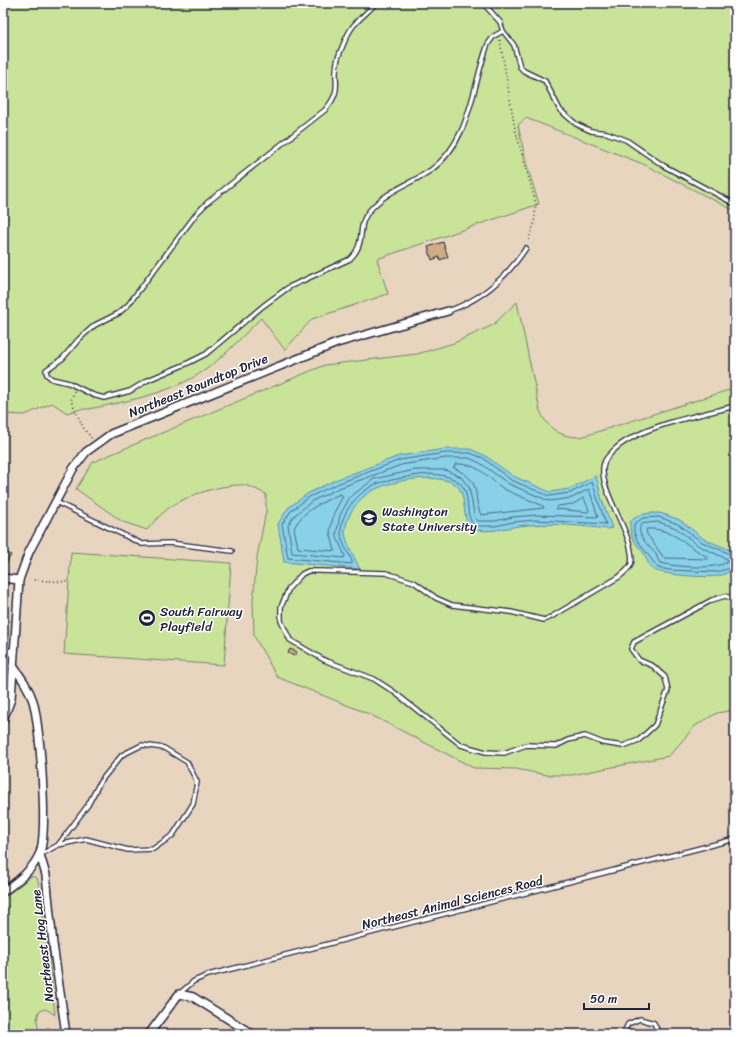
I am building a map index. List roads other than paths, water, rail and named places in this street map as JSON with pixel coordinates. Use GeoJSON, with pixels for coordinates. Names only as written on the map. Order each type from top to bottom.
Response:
{"type":"FeatureCollection","features":[{"type":"Feature","properties":{"kind":"street","name":"Northeast Roundtop Drive"},"geometry":{"type":"LineString","coordinates":[[3,720],[10,699],[19,580],[29,552],[79,458],[95,443],[111,434],[297,357],[344,340],[448,311]]}},
{"type":"Feature","properties":{"kind":"street"},"geometry":{"type":"LineString","coordinates":[[3,578],[19,580]]}},
{"type":"Feature","properties":{"kind":"street"},"geometry":{"type":"LineString","coordinates":[[3,652],[14,652]]}},
{"type":"Feature","properties":{"kind":"street"},"geometry":{"type":"LineString","coordinates":[[3,892],[26,872],[40,855],[43,824],[36,715],[28,688],[13,666]]}},
{"type":"Feature","properties":{"kind":"street","name":"Northeast Hog Lane"},"geometry":{"type":"LineString","coordinates":[[40,855],[46,875],[56,967],[66,1034]]}},
{"type":"Feature","properties":{"kind":"street"},"geometry":{"type":"LineString","coordinates":[[149,1034],[179,994],[193,997],[252,1034]]}},
{"type":"Feature","properties":{"kind":"lane"},"geometry":{"type":"LineString","coordinates":[[376,3],[350,29],[337,65],[338,85],[336,93],[332,102],[325,110],[208,202],[193,218],[128,305],[119,313],[95,325],[79,339],[63,358],[46,370],[47,375],[52,379],[77,386],[93,395],[104,398],[130,391],[148,380],[206,354],[263,306],[289,287],[350,259],[357,252],[361,244],[364,219],[372,206],[391,192],[431,170],[449,151],[466,121],[488,44],[494,36],[503,31]]}},
{"type":"Feature","properties":{"kind":"lane"},"geometry":{"type":"LineString","coordinates":[[482,3],[500,22],[503,31],[514,45],[520,66],[524,71],[545,81],[560,110],[576,124],[591,131],[607,133],[626,140],[664,166],[735,204]]}},
{"type":"Feature","properties":{"kind":"lane","name":"Northeast Roundtop Drive"},"geometry":{"type":"LineString","coordinates":[[448,311],[461,306],[487,290],[503,277],[526,248]]}},
{"type":"Feature","properties":{"kind":"lane"},"geometry":{"type":"LineString","coordinates":[[735,406],[663,425],[625,442],[613,450],[604,462],[602,474],[607,490],[626,530],[632,554],[632,562],[628,569],[619,577],[551,617],[544,620],[511,612],[452,605],[436,598],[414,582],[386,572],[308,571],[302,574],[289,588],[281,607],[281,622],[290,640],[324,660],[374,679],[394,692],[461,744],[486,752],[504,753],[526,745],[556,746],[568,740],[586,736],[603,743],[623,746],[639,740],[655,725],[668,690],[664,677],[634,655],[632,649],[634,642],[712,600],[725,596],[735,599]]}},
{"type":"Feature","properties":{"kind":"lane"},"geometry":{"type":"LineString","coordinates":[[55,502],[142,544],[170,543],[232,551]]}},
{"type":"Feature","properties":{"kind":"lane"},"geometry":{"type":"LineString","coordinates":[[40,855],[58,845],[86,838],[128,850],[152,849],[173,835],[193,804],[197,782],[187,762],[164,748],[142,745],[122,755],[100,782],[88,805],[58,845]]}},
{"type":"Feature","properties":{"kind":"lane","name":"Northeast Animal Sciences Road"},"geometry":{"type":"LineString","coordinates":[[179,994],[194,981],[208,975],[735,839]]}},
{"type":"Feature","properties":{"kind":"lane"},"geometry":{"type":"LineString","coordinates":[[623,1034],[628,1024],[640,1019],[654,1023],[658,1034]]}},
{"type":"Feature","properties":{"kind":"water"},"geometry":{"type":"Polygon","coordinates":[[[445,449],[470,449],[484,455],[513,476],[550,492],[569,489],[596,476],[602,500],[612,528],[607,529],[538,524],[490,531],[477,530],[471,528],[468,523],[462,495],[455,484],[438,479],[427,478],[406,480],[395,482],[372,491],[360,500],[351,512],[346,525],[345,536],[360,569],[284,562],[278,524],[288,508],[307,494],[335,480],[399,456],[445,449]]]}},
{"type":"Feature","properties":{"kind":"water"},"geometry":{"type":"Polygon","coordinates":[[[660,513],[680,520],[704,539],[735,552],[735,570],[718,576],[704,577],[672,574],[651,568],[643,552],[633,538],[630,522],[644,514],[660,513]]]}},
{"type":"Feature","properties":{"kind":"place","name":"Washington State University"},"geometry":{"type":"Point","coordinates":[369,518]}},
{"type":"Feature","properties":{"kind":"place","name":"South Fairway Playfield"},"geometry":{"type":"Point","coordinates":[147,618]}}]}
